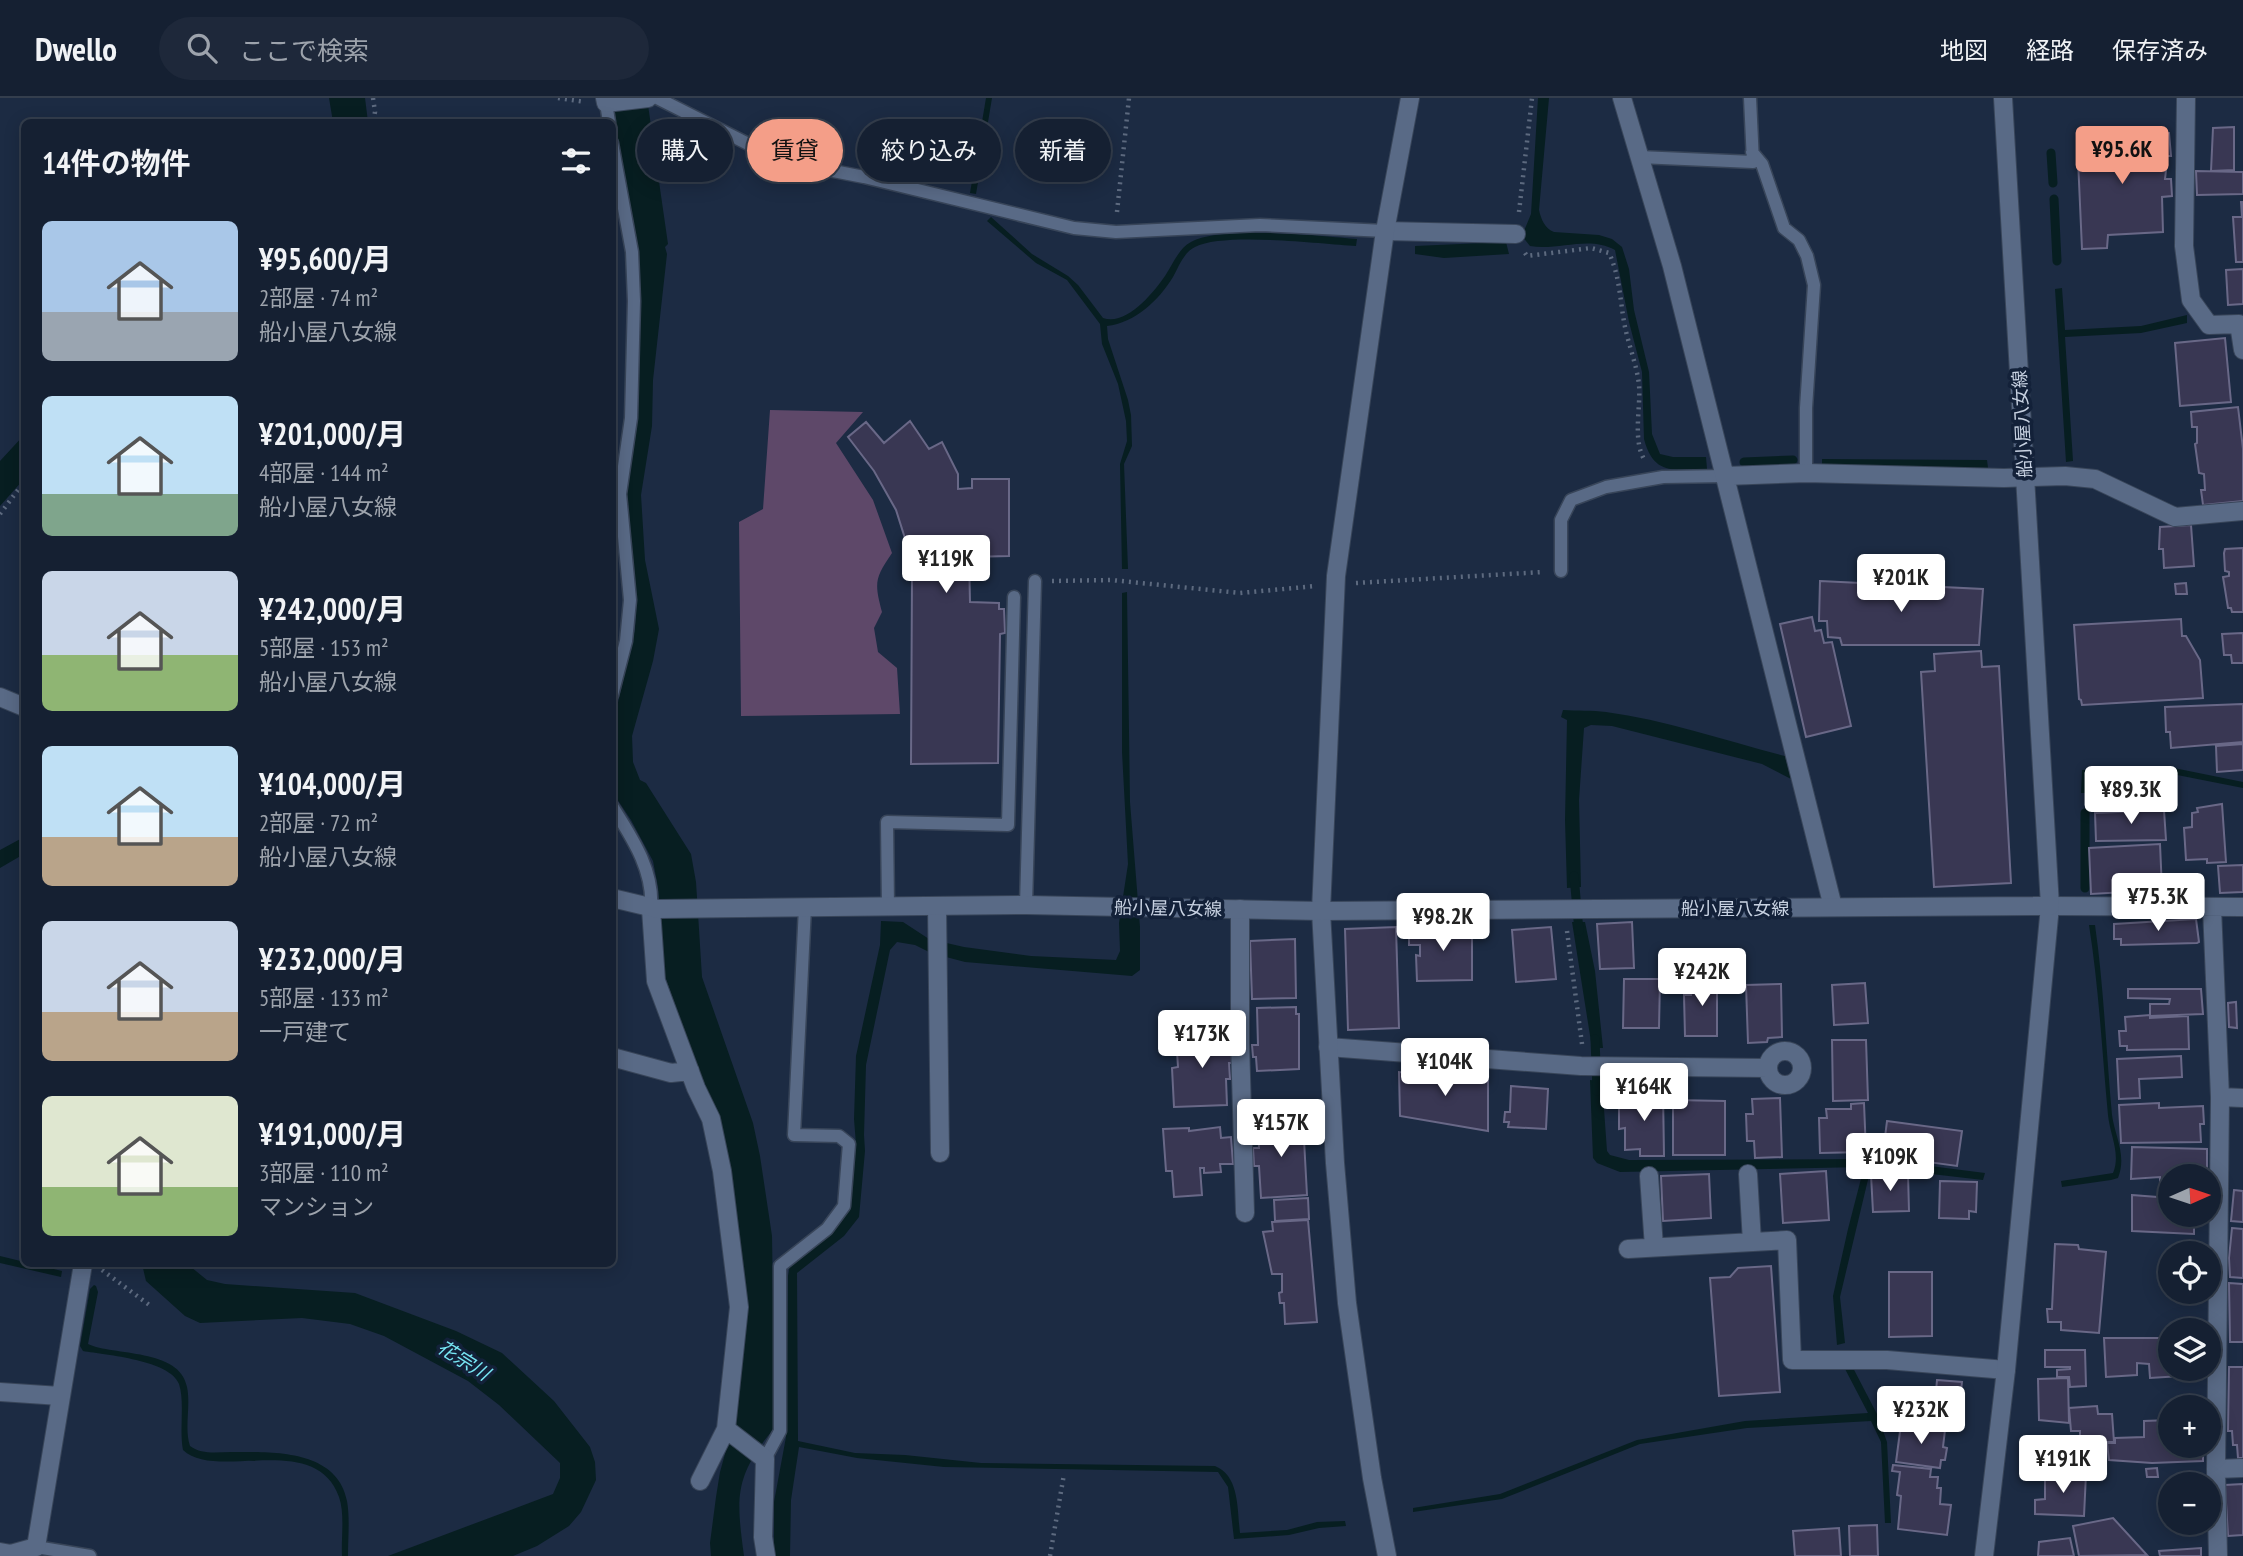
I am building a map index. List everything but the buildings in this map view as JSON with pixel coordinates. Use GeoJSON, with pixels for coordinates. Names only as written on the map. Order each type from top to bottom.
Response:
{"type":"FeatureCollection","features":[{"type":"Feature","properties":{"kind":"street"},"geometry":{"type":"LineString","coordinates":[[607,101],[648,98]]}},
{"type":"Feature","properties":{"kind":"street"},"geometry":{"type":"LineString","coordinates":[[1387,1556],[1372,1478],[1346,1303],[1321,911],[1335,585],[1385,231],[1410,98]]}},
{"type":"Feature","properties":{"kind":"street"},"geometry":{"type":"LineString","coordinates":[[1622,98],[1672,266],[1833,907]]}},
{"type":"Feature","properties":{"kind":"street","name":"船小屋八女線"},"geometry":{"type":"LineString","coordinates":[[616,899],[654,909],[1026,905],[1321,911],[2050,906],[2003,98]]}},
{"type":"Feature","properties":{"kind":"street"},"geometry":{"type":"LineString","coordinates":[[2186,98],[2184,246],[2191,300],[2210,325],[2241,323],[2243,350]]}},
{"type":"Feature","properties":{"kind":"street"},"geometry":{"type":"LineString","coordinates":[[1385,231],[1516,234]]}},
{"type":"Feature","properties":{"kind":"street"},"geometry":{"type":"LineString","coordinates":[[1726,476],[2065,476],[2095,479],[2175,517],[2243,511]]}},
{"type":"Feature","properties":{"kind":"street"},"geometry":{"type":"LineString","coordinates":[[0,697],[21,706]]}},
{"type":"Feature","properties":{"kind":"street"},"geometry":{"type":"LineString","coordinates":[[937,906],[940,1153]]}},
{"type":"Feature","properties":{"kind":"street"},"geometry":{"type":"LineString","coordinates":[[1984,1556],[2006,1370],[2050,906],[2243,908]]}},
{"type":"Feature","properties":{"kind":"street"},"geometry":{"type":"LineString","coordinates":[[2212,908],[2220,1097],[2216,1469],[2218,1556]]}},
{"type":"Feature","properties":{"kind":"street"},"geometry":{"type":"LineString","coordinates":[[654,909],[656,981],[711,1119],[722,1171],[739,1307],[727,1430],[700,1481]]}},
{"type":"Feature","properties":{"kind":"street"},"geometry":{"type":"LineString","coordinates":[[1240,909],[1240,1042],[1245,1213]]}},
{"type":"Feature","properties":{"kind":"street"},"geometry":{"type":"LineString","coordinates":[[1328,1047],[1585,1065],[1768,1068]]}},
{"type":"Feature","properties":{"kind":"street"},"geometry":{"type":"LineString","coordinates":[[616,1058],[671,1073],[690,1071]]}},
{"type":"Feature","properties":{"kind":"street"},"geometry":{"type":"LineString","coordinates":[[2220,1097],[2243,1098]]}},
{"type":"Feature","properties":{"kind":"street"},"geometry":{"type":"LineString","coordinates":[[1748,1174],[1752,1242]]}},
{"type":"Feature","properties":{"kind":"street"},"geometry":{"type":"LineString","coordinates":[[1649,1176],[1654,1247]]}},
{"type":"Feature","properties":{"kind":"street"},"geometry":{"type":"LineString","coordinates":[[1628,1249],[1787,1240],[1792,1360],[1887,1360],[2006,1370]]}},
{"type":"Feature","properties":{"kind":"street"},"geometry":{"type":"LineString","coordinates":[[0,1552],[11,1553],[36,1547],[82,1267]]}},
{"type":"Feature","properties":{"kind":"street"},"geometry":{"type":"LineString","coordinates":[[0,1392],[60,1396]]}},
{"type":"Feature","properties":{"kind":"street"},"geometry":{"type":"LineString","coordinates":[[727,1430],[763,1457],[762,1537],[766,1556]]}},
{"type":"Feature","properties":{"kind":"street"},"geometry":{"type":"LineString","coordinates":[[2216,1469],[2243,1468]]}},
{"type":"Feature","properties":{"kind":"lane"},"geometry":{"type":"LineString","coordinates":[[657,98],[782,161],[864,177],[1074,228],[1116,232],[1260,225],[1385,231]]}},
{"type":"Feature","properties":{"kind":"lane"},"geometry":{"type":"LineString","coordinates":[[1640,157],[1753,162],[1750,98]]}},
{"type":"Feature","properties":{"kind":"lane"},"geometry":{"type":"LineString","coordinates":[[607,101],[609,119]]}},
{"type":"Feature","properties":{"kind":"lane"},"geometry":{"type":"LineString","coordinates":[[1752,152],[1762,164],[1784,228],[1799,240],[1807,256],[1814,285],[1806,408],[1806,474]]}},
{"type":"Feature","properties":{"kind":"lane"},"geometry":{"type":"LineString","coordinates":[[616,165],[632,252],[634,301],[631,418],[620,494],[630,600],[626,641],[616,680]]}},
{"type":"Feature","properties":{"kind":"lane"},"geometry":{"type":"LineString","coordinates":[[1561,571],[1561,520],[1570,500],[1606,487],[1658,478],[1726,476]]}},
{"type":"Feature","properties":{"kind":"lane"},"geometry":{"type":"LineString","coordinates":[[1026,905],[1035,582]]}},
{"type":"Feature","properties":{"kind":"lane"},"geometry":{"type":"LineString","coordinates":[[888,907],[887,822],[1008,825],[1014,597]]}},
{"type":"Feature","properties":{"kind":"lane"},"geometry":{"type":"LineString","coordinates":[[616,813],[643,860],[652,890],[654,909]]}},
{"type":"Feature","properties":{"kind":"lane"},"geometry":{"type":"LineString","coordinates":[[763,1457],[780,1431],[780,1266],[827,1229],[844,1206],[849,1144],[839,1136],[794,1135],[805,907]]}},
{"type":"Feature","properties":{"kind":"lane"},"geometry":{"type":"LineString","coordinates":[[36,1547],[90,1556]]}},
{"type":"Feature","properties":{"kind":"path"},"geometry":{"type":"LineString","coordinates":[[373,98],[374,119]]}},
{"type":"Feature","properties":{"kind":"path"},"geometry":{"type":"LineString","coordinates":[[1116,232],[1129,98]]}},
{"type":"Feature","properties":{"kind":"path"},"geometry":{"type":"LineString","coordinates":[[1532,98],[1516,234],[1519,246],[1527,256],[1591,248],[1609,253],[1618,279],[1625,327],[1639,384],[1641,454],[1658,478]]}},
{"type":"Feature","properties":{"kind":"path"},"geometry":{"type":"LineString","coordinates":[[0,514],[21,488]]}},
{"type":"Feature","properties":{"kind":"path"},"geometry":{"type":"LineString","coordinates":[[1035,582],[1111,580],[1240,593],[1561,571]]}},
{"type":"Feature","properties":{"kind":"path"},"geometry":{"type":"LineString","coordinates":[[1564,909],[1585,1065]]}},
{"type":"Feature","properties":{"kind":"path"},"geometry":{"type":"LineString","coordinates":[[97,1267],[152,1307]]}},
{"type":"Feature","properties":{"kind":"path"},"geometry":{"type":"LineString","coordinates":[[1050,1556],[1064,1474]]}},
{"type":"Feature","properties":{"kind":"shaded area"},"geometry":{"type":"Polygon","coordinates":[[[770,410],[863,412],[836,443],[873,500],[892,553],[879,575],[877,587],[882,612],[874,628],[878,652],[897,668],[900,714],[741,716],[739,522],[763,509],[770,410]]]}},
{"type":"Feature","properties":{"kind":"water"},"geometry":{"type":"Polygon","coordinates":[[[329,98],[365,98],[368,119],[332,119],[329,98]]]}},
{"type":"Feature","properties":{"kind":"water"},"geometry":{"type":"Polygon","coordinates":[[[610,98],[648,105],[650,119],[637,119],[637,182],[659,182],[668,244],[665,247],[667,254],[653,380],[652,426],[641,495],[645,560],[659,629],[632,736],[633,762],[640,780],[646,783],[691,854],[696,882],[702,977],[753,1123],[772,1236],[775,1427],[752,1460],[741,1488],[739,1502],[744,1556],[711,1556],[710,1543],[720,1472],[735,1418],[748,1311],[717,1114],[665,976],[658,887],[653,861],[616,798],[616,711],[635,629],[636,609],[626,489],[637,425],[640,292],[638,250],[610,98]]]}},
{"type":"Feature","properties":{"kind":"water"},"geometry":{"type":"Polygon","coordinates":[[[986,98],[992,98],[988,119],[982,119],[986,98]]]}},
{"type":"Feature","properties":{"kind":"water"},"geometry":{"type":"Polygon","coordinates":[[[1538,98],[1549,98],[1539,210],[1542,220],[1548,229],[1554,232],[1599,235],[1612,239],[1622,247],[1629,269],[1634,310],[1649,372],[1652,434],[1660,454],[1673,457],[1706,457],[1707,469],[1667,468],[1654,460],[1648,451],[1644,439],[1642,372],[1615,250],[1584,243],[1551,247],[1530,246],[1522,236],[1531,214],[1538,98]]]}},
{"type":"Feature","properties":{"kind":"water"},"geometry":{"type":"Polygon","coordinates":[[[972,182],[978,182],[976,194],[970,193],[972,182]]]}},
{"type":"Feature","properties":{"kind":"water"},"geometry":{"type":"Polygon","coordinates":[[[991,217],[1032,254],[1078,285],[1103,318],[1112,319],[1130,313],[1160,283],[1183,248],[1206,237],[1272,233],[1357,239],[1356,246],[1297,241],[1227,240],[1195,247],[1185,256],[1167,286],[1153,302],[1127,320],[1107,326],[1108,339],[1131,415],[1132,446],[1124,464],[1128,569],[1122,569],[1120,464],[1127,441],[1126,421],[1118,384],[1102,344],[1100,324],[1067,280],[1036,263],[987,221],[991,217]]]}},
{"type":"Feature","properties":{"kind":"water"},"geometry":{"type":"Polygon","coordinates":[[[1506,242],[1509,254],[1444,258],[1415,254],[1415,246],[1506,242]]]}},
{"type":"Feature","properties":{"kind":"water"},"geometry":{"type":"Polygon","coordinates":[[[2062,288],[2065,330],[2141,326],[2187,315],[2187,323],[2141,333],[2065,337],[2073,461],[2066,462],[2055,289],[2062,288]]]}},
{"type":"Feature","properties":{"kind":"water"},"geometry":{"type":"Polygon","coordinates":[[[21,438],[21,482],[0,506],[0,461],[21,438]]]}},
{"type":"Feature","properties":{"kind":"water"},"geometry":{"type":"Polygon","coordinates":[[[1822,459],[1987,460],[1988,468],[1822,466],[1822,459]]]}},
{"type":"Feature","properties":{"kind":"water"},"geometry":{"type":"Polygon","coordinates":[[[1127,592],[1130,802],[1140,927],[1140,970],[1132,976],[965,962],[931,953],[915,945],[897,942],[890,950],[866,1065],[865,1151],[859,1217],[844,1236],[797,1273],[798,1441],[855,1453],[981,1463],[1215,1466],[1229,1477],[1233,1486],[1240,1533],[1287,1530],[1317,1522],[1345,1521],[1346,1526],[1319,1528],[1289,1535],[1234,1539],[1228,1487],[1218,1472],[944,1467],[857,1458],[799,1447],[791,1500],[790,1556],[774,1556],[774,1502],[786,1437],[788,1276],[790,1265],[837,1227],[848,1212],[856,1144],[856,1056],[880,945],[881,921],[903,922],[929,939],[964,947],[1031,956],[1116,960],[1120,951],[1119,923],[1128,864],[1122,752],[1122,593],[1127,592]]]}},
{"type":"Feature","properties":{"kind":"water"},"geometry":{"type":"Polygon","coordinates":[[[1563,710],[1601,711],[1651,720],[1785,756],[1791,779],[1762,764],[1612,726],[1591,725],[1584,728],[1579,800],[1581,887],[1567,888],[1567,720],[1561,717],[1563,710]]]}},
{"type":"Feature","properties":{"kind":"water"},"geometry":{"type":"Polygon","coordinates":[[[2169,767],[2243,782],[2243,788],[2167,773],[2086,774],[2085,793],[2081,793],[2082,770],[2169,767]]]}},
{"type":"Feature","properties":{"kind":"water"},"geometry":{"type":"Polygon","coordinates":[[[21,839],[21,856],[0,868],[0,850],[21,839]]]}},
{"type":"Feature","properties":{"kind":"water"},"geometry":{"type":"Polygon","coordinates":[[[1572,922],[1585,922],[1595,971],[1603,1048],[1592,1048],[1572,922]]]}},
{"type":"Feature","properties":{"kind":"water"},"geometry":{"type":"Polygon","coordinates":[[[2089,925],[2095,925],[2112,1115],[2121,1162],[2118,1178],[2062,1187],[2061,1181],[2113,1173],[2116,1159],[2108,1115],[2089,925]]]}},
{"type":"Feature","properties":{"kind":"water"},"geometry":{"type":"Polygon","coordinates":[[[1590,1080],[1606,1082],[1604,1109],[1607,1151],[1610,1155],[1629,1160],[1875,1159],[1985,1173],[1983,1180],[1871,1167],[1840,1297],[1845,1343],[1837,1345],[1833,1296],[1864,1167],[1620,1172],[1597,1163],[1593,1158],[1590,1080]]]}},
{"type":"Feature","properties":{"kind":"water"},"geometry":{"type":"Polygon","coordinates":[[[0,1256],[21,1261],[21,1267],[45,1267],[62,1271],[61,1277],[0,1263],[0,1256]]]}},
{"type":"Feature","properties":{"kind":"water","name":"花宗川"},"geometry":{"type":"Polygon","coordinates":[[[143,1267],[191,1267],[207,1280],[225,1284],[355,1293],[456,1331],[502,1353],[554,1401],[590,1447],[595,1462],[596,1480],[581,1512],[569,1526],[537,1546],[513,1556],[388,1556],[553,1494],[560,1478],[560,1463],[499,1405],[468,1381],[384,1336],[350,1324],[302,1318],[200,1323],[185,1316],[146,1281],[143,1267]]]}},
{"type":"Feature","properties":{"kind":"water"},"geometry":{"type":"Polygon","coordinates":[[[94,1285],[98,1292],[88,1344],[159,1359],[182,1374],[188,1394],[190,1446],[210,1452],[265,1452],[301,1457],[330,1471],[341,1484],[347,1501],[348,1556],[342,1556],[341,1504],[327,1477],[309,1466],[288,1461],[218,1461],[198,1458],[183,1450],[181,1391],[173,1376],[151,1364],[83,1351],[80,1346],[90,1289],[94,1285]]]}},
{"type":"Feature","properties":{"kind":"water"},"geometry":{"type":"Polygon","coordinates":[[[1851,1364],[1877,1414],[1887,1442],[1891,1523],[1885,1523],[1881,1442],[1871,1421],[1747,1428],[1640,1444],[1502,1499],[1413,1512],[1413,1508],[1500,1494],[1637,1440],[1745,1421],[1868,1413],[1844,1367],[1851,1364]]]}},
{"type":"Feature","properties":{"kind":"waterway"},"geometry":{"type":"LineString","coordinates":[[2051,153],[2053,183]]}},
{"type":"Feature","properties":{"kind":"waterway"},"geometry":{"type":"LineString","coordinates":[[2054,199],[2057,261]]}},
{"type":"Feature","properties":{"kind":"waterway"},"geometry":{"type":"LineString","coordinates":[[1744,462],[1793,460]]}},
{"type":"Feature","properties":{"kind":"waterway"},"geometry":{"type":"LineString","coordinates":[[2085,813],[2085,888]]}},
{"type":"Feature","properties":{"kind":"waterway"},"geometry":{"type":"LineString","coordinates":[[1574,876],[1579,931]]}},
{"type":"Feature","properties":{"kind":"waterway"},"geometry":{"type":"LineString","coordinates":[[1595,1039],[1597,1091]]}}]}
